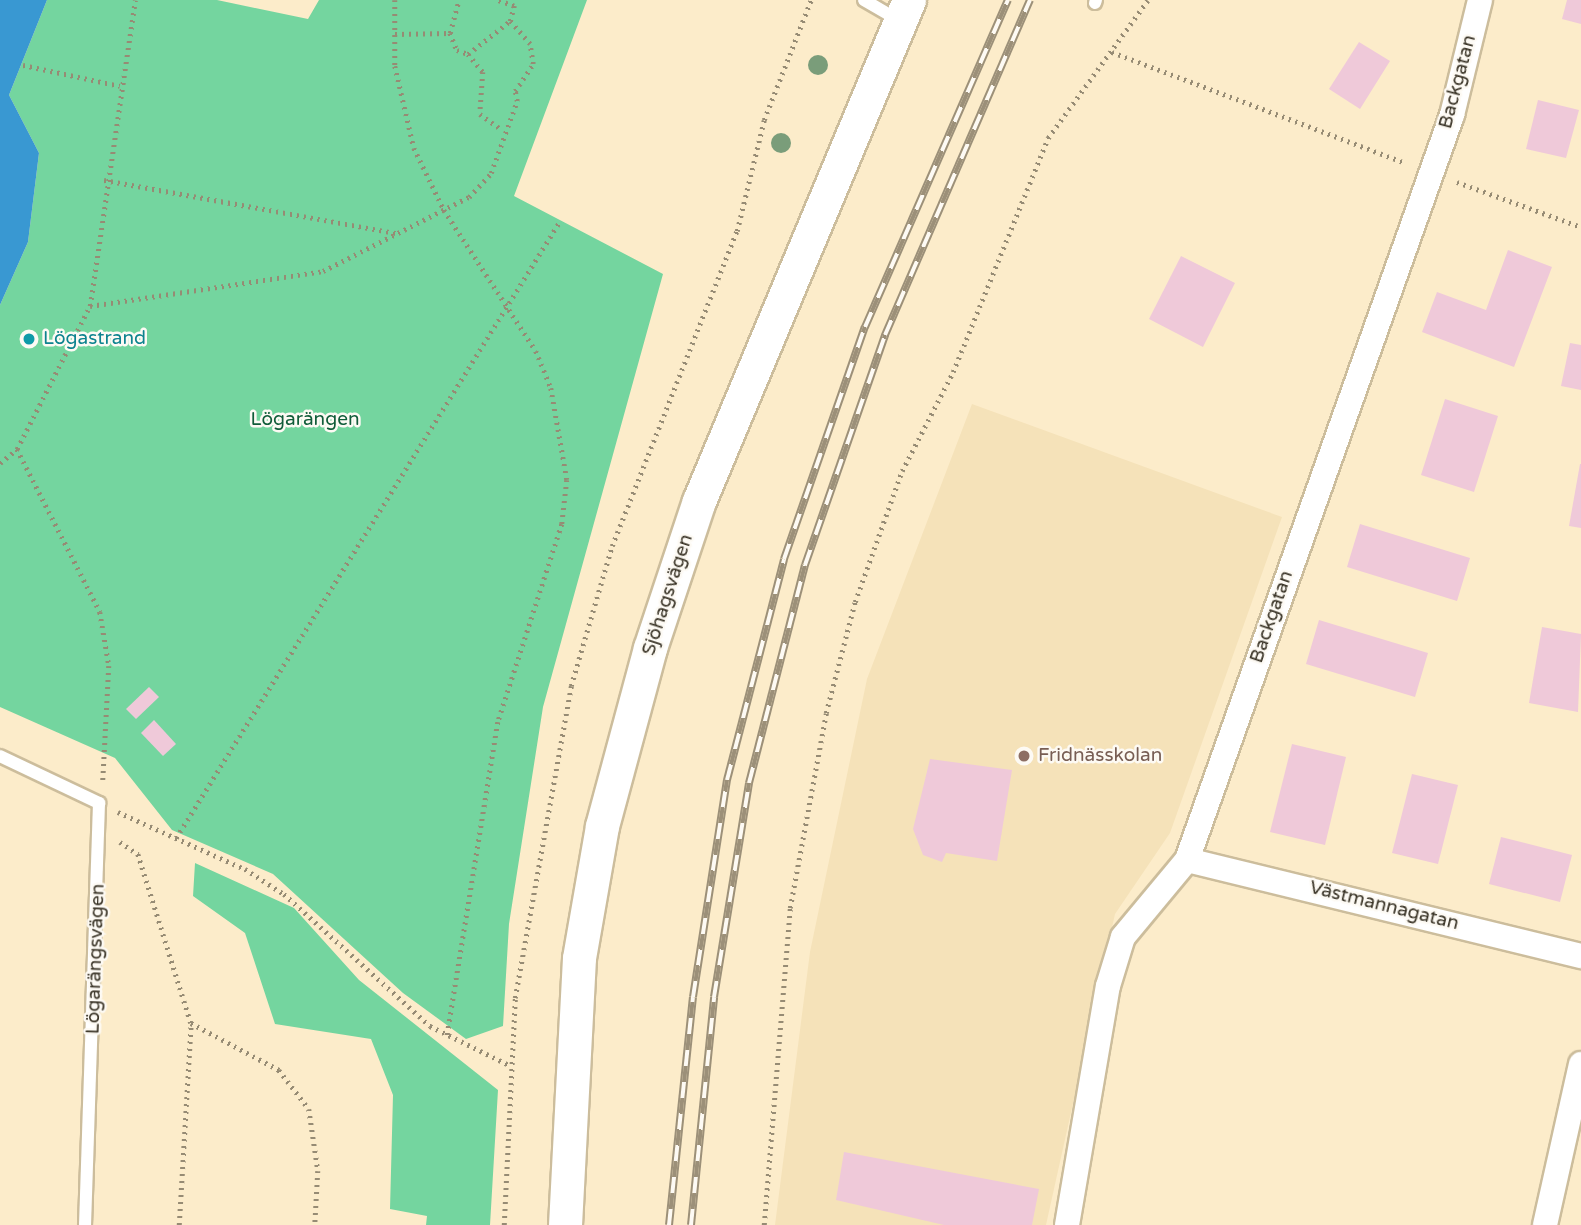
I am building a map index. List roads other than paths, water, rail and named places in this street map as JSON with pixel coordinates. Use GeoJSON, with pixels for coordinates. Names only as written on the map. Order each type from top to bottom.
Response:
{"type":"FeatureCollection","features":[{"type":"Feature","properties":{"kind":"main road","name":"Sjöhagsvägen"},"geometry":{"type":"LineString","coordinates":[[565,1225],[579,958],[602,826],[650,648],[699,501],[904,11]]}},
{"type":"Feature","properties":{"kind":"street","name":"Backgatan"},"geometry":{"type":"LineString","coordinates":[[1067,1225],[1108,986],[1123,937],[1187,860],[1431,173],[1480,0]]}},
{"type":"Feature","properties":{"kind":"street","name":"Västmannagatan"},"geometry":{"type":"LineString","coordinates":[[1187,860],[1581,956]]}},
{"type":"Feature","properties":{"kind":"street"},"geometry":{"type":"LineString","coordinates":[[1545,1225],[1581,1064]]}},
{"type":"Feature","properties":{"kind":"lane"},"geometry":{"type":"LineString","coordinates":[[864,0],[904,11]]}},
{"type":"Feature","properties":{"kind":"lane","name":"Lögarängsvägen"},"geometry":{"type":"LineString","coordinates":[[0,756],[99,803],[101,829],[85,1225]]}},
{"type":"Feature","properties":{"kind":"water"},"geometry":{"type":"Polygon","coordinates":[[[0,0],[47,0],[9,95],[39,153],[28,242],[0,305],[0,0]]]}},
{"type":"Feature","properties":{"kind":"railway"},"geometry":{"type":"LineString","coordinates":[[669,1225],[693,997],[727,780],[784,559],[865,327],[1008,0]]}},
{"type":"Feature","properties":{"kind":"railway"},"geometry":{"type":"LineString","coordinates":[[691,1225],[714,997],[749,783],[805,565],[885,335],[1030,0]]}},
{"type":"Feature","properties":{"kind":"place","name":"Lögastrand"},"geometry":{"type":"Point","coordinates":[29,339]}},
{"type":"Feature","properties":{"kind":"place","name":"Fridnässkolan"},"geometry":{"type":"Point","coordinates":[1024,756]}},
{"type":"Feature","properties":{"kind":"park label","name":"Lögarängen"},"geometry":{"type":"Point","coordinates":[305,420]}}]}
